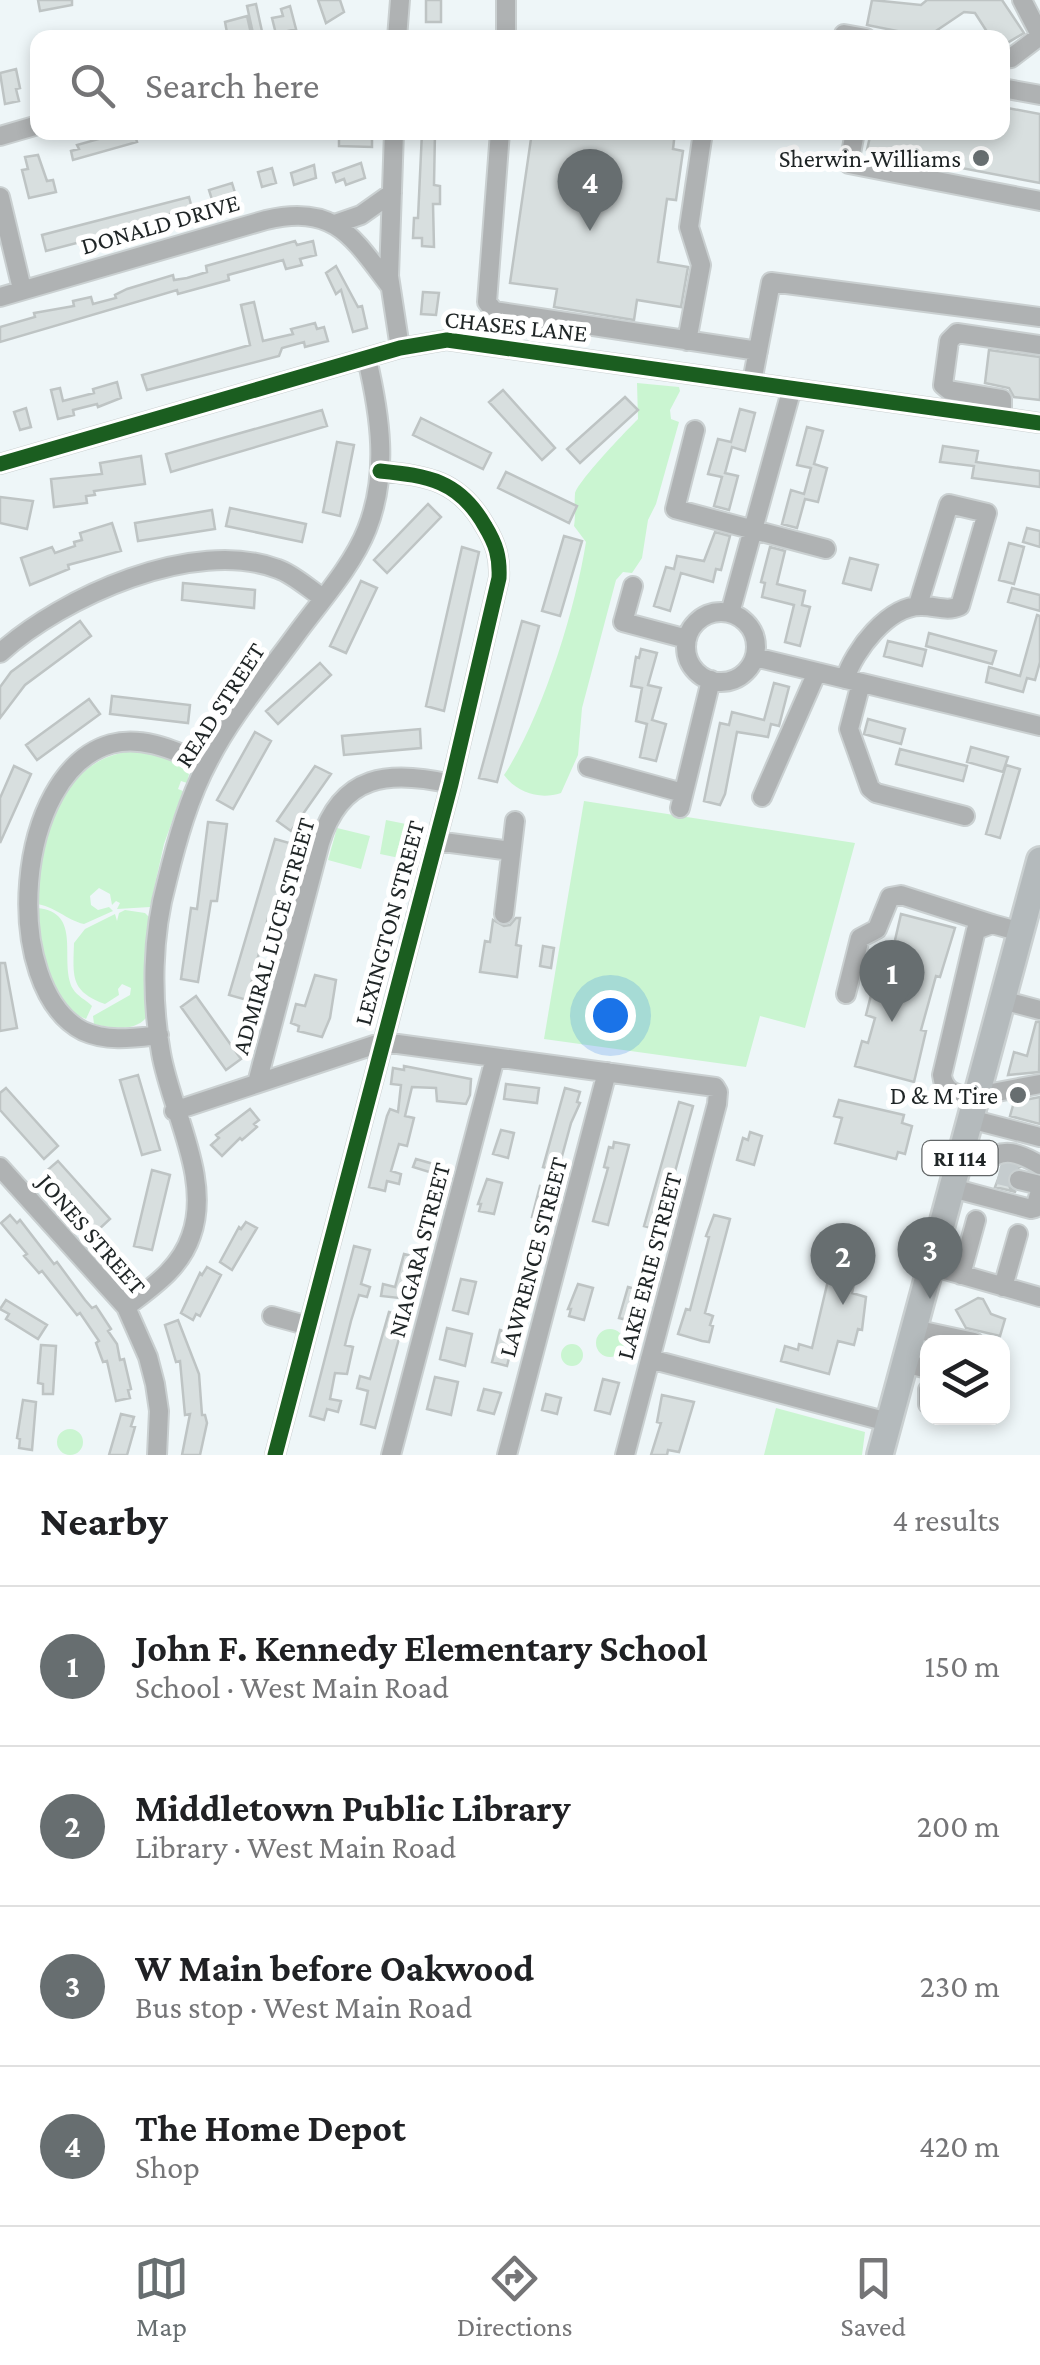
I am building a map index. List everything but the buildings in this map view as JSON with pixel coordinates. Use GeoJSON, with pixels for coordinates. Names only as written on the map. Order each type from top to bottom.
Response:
{"type":"FeatureCollection","features":[{"type":"Feature","properties":{"kind":"highway","name":"RI 114"},"geometry":{"type":"LineString","coordinates":[[880,1455],[888,1422],[916,1366],[914,1329],[952,1188],[989,1163],[974,1104],[1040,860]]}},
{"type":"Feature","properties":{"kind":"street"},"geometry":{"type":"LineString","coordinates":[[397,30],[400,0]]}},
{"type":"Feature","properties":{"kind":"street"},"geometry":{"type":"LineString","coordinates":[[506,0],[506,30]]}},
{"type":"Feature","properties":{"kind":"street"},"geometry":{"type":"LineString","coordinates":[[1010,58],[1040,35],[1022,0]]}},
{"type":"Feature","properties":{"kind":"street"},"geometry":{"type":"LineString","coordinates":[[1010,90],[1040,96]]}},
{"type":"Feature","properties":{"kind":"street"},"geometry":{"type":"LineString","coordinates":[[0,136],[30,128]]}},
{"type":"Feature","properties":{"kind":"street"},"geometry":{"type":"LineString","coordinates":[[394,140],[390,286],[400,348]]}},
{"type":"Feature","properties":{"kind":"street"},"geometry":{"type":"LineString","coordinates":[[499,140],[488,302],[494,312],[758,352]]}},
{"type":"Feature","properties":{"kind":"street"},"geometry":{"type":"LineString","coordinates":[[688,341],[701,265],[689,227],[702,140]]}},
{"type":"Feature","properties":{"kind":"street"},"geometry":{"type":"LineString","coordinates":[[854,140],[849,164],[1040,201]]}},
{"type":"Feature","properties":{"kind":"street"},"geometry":{"type":"LineString","coordinates":[[390,286],[367,256],[334,224],[361,215],[392,192]]}},
{"type":"Feature","properties":{"kind":"street"},"geometry":{"type":"LineString","coordinates":[[0,197],[22,289]]}},
{"type":"Feature","properties":{"kind":"street","name":"DONALD DRIVE"},"geometry":{"type":"LineString","coordinates":[[0,297],[284,216],[316,216],[334,224]]}},
{"type":"Feature","properties":{"kind":"street"},"geometry":{"type":"LineString","coordinates":[[752,382],[771,282],[1040,317]]}},
{"type":"Feature","properties":{"kind":"street"},"geometry":{"type":"LineString","coordinates":[[1002,418],[1002,398],[943,386],[948,341],[958,333],[1040,345]]}},
{"type":"Feature","properties":{"kind":"street","name":"CHASES LANE"},"geometry":{"type":"LineString","coordinates":[[0,464],[400,348],[448,340],[1040,423]]}},
{"type":"Feature","properties":{"kind":"street","name":"READ STREET"},"geometry":{"type":"LineString","coordinates":[[126,1307],[166,1277],[190,1239],[196,1218],[197,1190],[174,1111],[158,1035],[155,970],[159,912],[181,828],[206,764],[366,531],[382,460],[378,414],[366,358]]}},
{"type":"Feature","properties":{"kind":"street"},"geometry":{"type":"LineString","coordinates":[[730,614],[792,388]]}},
{"type":"Feature","properties":{"kind":"street"},"geometry":{"type":"LineString","coordinates":[[695,430],[675,509],[826,549]]}},
{"type":"Feature","properties":{"kind":"street","name":"LEXINGTON STREET"},"geometry":{"type":"LineString","coordinates":[[275,1455],[451,784],[497,587],[497,547],[464,496],[421,475],[380,471]]}},
{"type":"Feature","properties":{"kind":"street"},"geometry":{"type":"LineString","coordinates":[[918,605],[949,504],[987,513],[960,606],[950,609],[918,605],[897,615],[871,634],[850,661],[853,681],[848,729],[870,788],[965,816]]}},
{"type":"Feature","properties":{"kind":"street"},"geometry":{"type":"LineString","coordinates":[[0,654],[55,611],[101,588],[144,573],[189,564],[255,563],[281,569],[323,598]]}},
{"type":"Feature","properties":{"kind":"street"},"geometry":{"type":"LineString","coordinates":[[633,586],[624,622],[687,640]]}},
{"type":"Feature","properties":{"kind":"street"},"geometry":{"type":"LineString","coordinates":[[730,614],[744,620],[753,633],[754,657],[738,678],[711,680],[691,664],[687,640],[694,625],[706,616],[730,614]]}},
{"type":"Feature","properties":{"kind":"street"},"geometry":{"type":"LineString","coordinates":[[754,657],[1040,726]]}},
{"type":"Feature","properties":{"kind":"street"},"geometry":{"type":"LineString","coordinates":[[762,797],[818,672]]}},
{"type":"Feature","properties":{"kind":"street"},"geometry":{"type":"LineString","coordinates":[[588,767],[681,800],[711,680]]}},
{"type":"Feature","properties":{"kind":"street"},"geometry":{"type":"LineString","coordinates":[[158,1035],[96,1036],[70,1024],[50,1006],[35,978],[24,929],[25,867],[47,804],[72,768],[95,750],[123,742],[148,744],[206,764]]}},
{"type":"Feature","properties":{"kind":"street","name":"ADMIRAL LUCE STREET"},"geometry":{"type":"LineString","coordinates":[[257,1084],[320,843],[331,816],[358,788],[384,778],[406,775],[451,784]]}},
{"type":"Feature","properties":{"kind":"street"},"geometry":{"type":"LineString","coordinates":[[504,914],[515,822]]}},
{"type":"Feature","properties":{"kind":"street"},"geometry":{"type":"LineString","coordinates":[[436,841],[512,851]]}},
{"type":"Feature","properties":{"kind":"street"},"geometry":{"type":"LineString","coordinates":[[846,994],[860,938],[878,930],[890,897],[901,895],[984,927],[1021,932]]}},
{"type":"Feature","properties":{"kind":"street"},"geometry":{"type":"LineString","coordinates":[[984,927],[942,1074],[943,1084],[950,1092],[1040,1137]]}},
{"type":"Feature","properties":{"kind":"street"},"geometry":{"type":"LineString","coordinates":[[1002,1000],[1040,1010]]}},
{"type":"Feature","properties":{"kind":"street"},"geometry":{"type":"LineString","coordinates":[[174,1111],[383,1042],[607,1072]]}},
{"type":"Feature","properties":{"kind":"street","name":"NIAGARA STREET"},"geometry":{"type":"LineString","coordinates":[[391,1455],[495,1058]]}},
{"type":"Feature","properties":{"kind":"street","name":"LAKE ERIE STREET"},"geometry":{"type":"LineString","coordinates":[[607,1072],[717,1089],[717,1104],[625,1455]]}},
{"type":"Feature","properties":{"kind":"street","name":"LAWRENCE STREET"},"geometry":{"type":"LineString","coordinates":[[507,1455],[607,1072]]}},
{"type":"Feature","properties":{"kind":"street"},"geometry":{"type":"LineString","coordinates":[[974,1104],[1040,1084]]}},
{"type":"Feature","properties":{"kind":"street"},"geometry":{"type":"LineString","coordinates":[[952,1188],[1031,1210],[1036,1208],[1040,1188],[1030,1172],[1006,1152],[989,1163]]}},
{"type":"Feature","properties":{"kind":"street","name":"JONES STREET"},"geometry":{"type":"LineString","coordinates":[[0,1166],[126,1307],[155,1384],[159,1411],[157,1455]]}},
{"type":"Feature","properties":{"kind":"street"},"geometry":{"type":"LineString","coordinates":[[960,1274],[976,1220]]}},
{"type":"Feature","properties":{"kind":"street"},"geometry":{"type":"LineString","coordinates":[[1004,1287],[1018,1234]]}},
{"type":"Feature","properties":{"kind":"street"},"geometry":{"type":"LineString","coordinates":[[931,1266],[1040,1297]]}},
{"type":"Feature","properties":{"kind":"street"},"geometry":{"type":"LineString","coordinates":[[272,1316],[308,1326]]}},
{"type":"Feature","properties":{"kind":"street"},"geometry":{"type":"LineString","coordinates":[[914,1329],[930,1335]]}},
{"type":"Feature","properties":{"kind":"street"},"geometry":{"type":"LineString","coordinates":[[650,1359],[888,1422]]}},
{"type":"Feature","properties":{"kind":"green space"},"geometry":{"type":"Polygon","coordinates":[[[637,383],[679,387],[670,410],[671,419],[679,422],[648,520],[642,558],[632,573],[623,572],[616,580],[582,708],[578,755],[561,793],[530,793],[504,775],[544,694],[574,599],[586,542],[574,526],[575,494],[592,468],[638,419],[637,383]]]}},
{"type":"Feature","properties":{"kind":"green space"},"geometry":{"type":"Polygon","coordinates":[[[136,751],[173,760],[189,774],[187,783],[181,781],[178,789],[183,791],[164,844],[150,907],[117,909],[120,903],[112,905],[110,894],[99,888],[90,896],[91,905],[113,911],[84,924],[36,904],[36,880],[47,830],[71,785],[89,768],[111,756],[136,751]]]}},
{"type":"Feature","properties":{"kind":"green space"},"geometry":{"type":"Polygon","coordinates":[[[584,801],[855,843],[805,1028],[760,1016],[746,1067],[544,1039],[584,801]]]}},
{"type":"Feature","properties":{"kind":"green space"},"geometry":{"type":"Polygon","coordinates":[[[386,820],[421,827],[414,861],[380,854],[386,820]]]}},
{"type":"Feature","properties":{"kind":"green space"},"geometry":{"type":"Polygon","coordinates":[[[337,828],[370,836],[361,869],[328,860],[337,828]]]}},
{"type":"Feature","properties":{"kind":"green space"},"geometry":{"type":"Polygon","coordinates":[[[37,908],[51,912],[65,928],[69,978],[75,991],[92,1006],[86,1019],[60,1000],[45,972],[37,908]]]}},
{"type":"Feature","properties":{"kind":"green space"},"geometry":{"type":"Polygon","coordinates":[[[125,910],[149,917],[146,1018],[128,1027],[114,1028],[94,1024],[93,1016],[130,995],[131,988],[122,984],[119,995],[105,1004],[85,994],[74,974],[74,943],[85,929],[115,914],[117,921],[119,913],[125,910]]]}},
{"type":"Feature","properties":{"kind":"green space"},"geometry":{"type":"Polygon","coordinates":[[[610,1329],[620,1333],[624,1343],[620,1353],[610,1357],[600,1353],[596,1343],[600,1333],[610,1329]]]}},
{"type":"Feature","properties":{"kind":"green space"},"geometry":{"type":"Polygon","coordinates":[[[572,1344],[580,1347],[580,1363],[572,1366],[564,1363],[561,1355],[564,1347],[572,1344]]]}},
{"type":"Feature","properties":{"kind":"green space"},"geometry":{"type":"Polygon","coordinates":[[[776,1408],[865,1432],[862,1455],[764,1455],[776,1408]]]}},
{"type":"Feature","properties":{"kind":"green space"},"geometry":{"type":"Polygon","coordinates":[[[70,1429],[80,1432],[80,1452],[70,1455],[60,1452],[57,1442],[60,1432],[70,1429]]]}},
{"type":"Feature","properties":{"kind":"tunnel"},"geometry":{"type":"LineString","coordinates":[[1002,1160],[1022,1166]]}},
{"type":"Feature","properties":{"kind":"tunnel"},"geometry":{"type":"LineString","coordinates":[[998,1175],[1019,1180]]}},
{"type":"Feature","properties":{"kind":"cycle path"},"geometry":{"type":"LineString","coordinates":[[0,464],[400,348],[447,340],[1040,423]]}},
{"type":"Feature","properties":{"kind":"cycle path"},"geometry":{"type":"LineString","coordinates":[[275,1455],[451,784],[499,578],[492,539],[464,499],[427,478],[380,471]]}},
{"type":"Feature","properties":{"kind":"place","name":"Sherwin-Williams"},"geometry":{"type":"Point","coordinates":[981,158]}},
{"type":"Feature","properties":{"kind":"place","name":"The Home Depot"},"geometry":{"type":"Point","coordinates":[590,231]}},
{"type":"Feature","properties":{"kind":"place","name":"John F. Kennedy Elementary School"},"geometry":{"type":"Point","coordinates":[892,1022]}},
{"type":"Feature","properties":{"kind":"place","name":"D & M Tire"},"geometry":{"type":"Point","coordinates":[1018,1095]}},
{"type":"Feature","properties":{"kind":"place","name":"W Main before Oakwood"},"geometry":{"type":"Point","coordinates":[930,1299]}},
{"type":"Feature","properties":{"kind":"place","name":"Middletown Public Library"},"geometry":{"type":"Point","coordinates":[843,1305]}}]}
